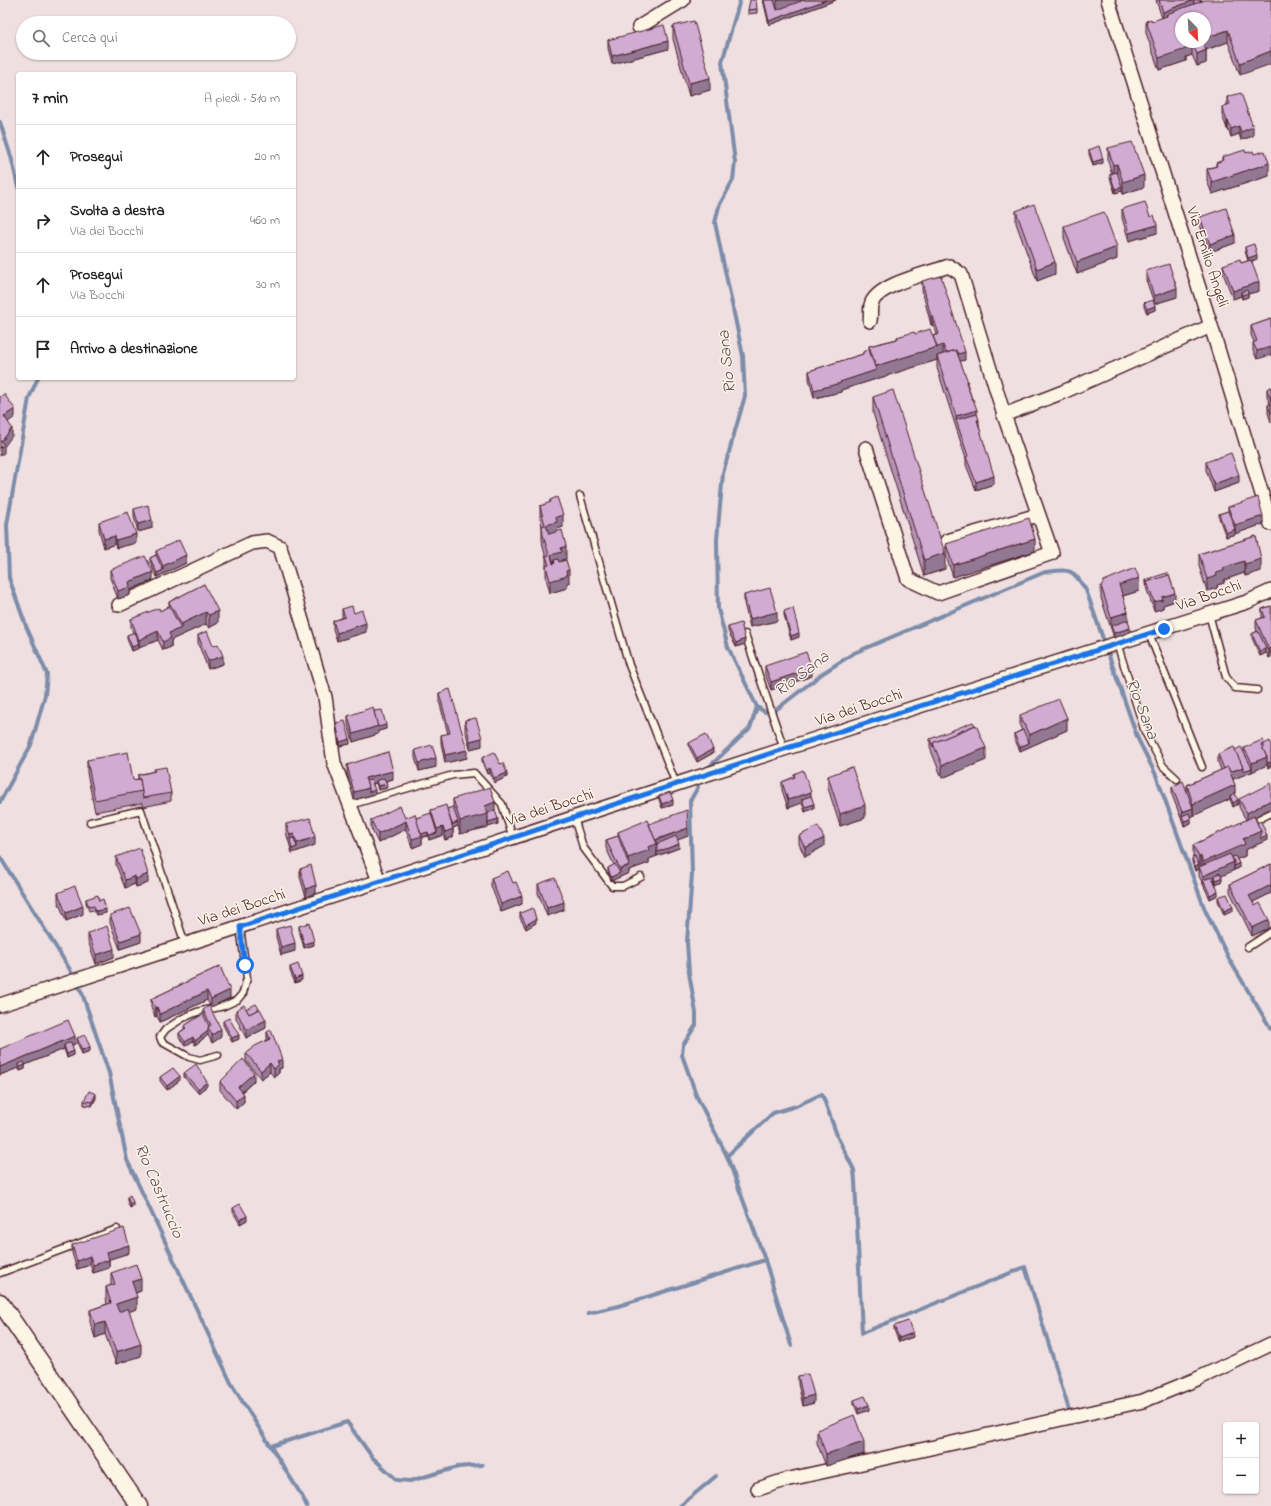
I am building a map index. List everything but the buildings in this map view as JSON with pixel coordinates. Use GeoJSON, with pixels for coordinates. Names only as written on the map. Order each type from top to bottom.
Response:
{"type":"FeatureCollection","features":[{"type":"Feature","properties":{"kind":"street"},"geometry":{"type":"LineString","coordinates":[[639,27],[683,0]]}},
{"type":"Feature","properties":{"kind":"street","name":"Via Emilio Angeli"},"geometry":{"type":"LineString","coordinates":[[1108,0],[1211,326],[1271,524]]}},
{"type":"Feature","properties":{"kind":"street"},"geometry":{"type":"LineString","coordinates":[[866,448],[908,579],[938,593],[1052,554],[1004,415],[961,274],[949,266],[892,285],[878,295],[871,304],[870,321]]}},
{"type":"Feature","properties":{"kind":"street"},"geometry":{"type":"LineString","coordinates":[[1004,415],[1063,392],[1211,326]]}},
{"type":"Feature","properties":{"kind":"street"},"geometry":{"type":"LineString","coordinates":[[947,542],[1038,515]]}},
{"type":"Feature","properties":{"kind":"street"},"geometry":{"type":"LineString","coordinates":[[119,606],[252,543],[267,541],[280,548],[325,697],[334,763],[379,881]]}},
{"type":"Feature","properties":{"kind":"street","name":"Via Bocchi"},"geometry":{"type":"LineString","coordinates":[[1115,644],[1247,602],[1271,591]]}},
{"type":"Feature","properties":{"kind":"street","name":"Via dei Bocchi"},"geometry":{"type":"LineString","coordinates":[[0,1005],[784,749],[1115,644]]}},
{"type":"Feature","properties":{"kind":"street"},"geometry":{"type":"LineString","coordinates":[[0,1302],[140,1506]]}},
{"type":"Feature","properties":{"kind":"street"},"geometry":{"type":"LineString","coordinates":[[758,1489],[793,1478],[1143,1401],[1197,1379],[1271,1344]]}},
{"type":"Feature","properties":{"kind":"lane"},"geometry":{"type":"LineString","coordinates":[[580,496],[629,665],[676,784]]}},
{"type":"Feature","properties":{"kind":"lane"},"geometry":{"type":"LineString","coordinates":[[1209,614],[1226,677],[1235,688],[1257,690]]}},
{"type":"Feature","properties":{"kind":"lane"},"geometry":{"type":"LineString","coordinates":[[745,634],[784,749]]}},
{"type":"Feature","properties":{"kind":"lane"},"geometry":{"type":"LineString","coordinates":[[1149,634],[1202,767]]}},
{"type":"Feature","properties":{"kind":"lane"},"geometry":{"type":"LineString","coordinates":[[1115,644],[1145,732],[1163,766],[1177,779]]}},
{"type":"Feature","properties":{"kind":"lane"},"geometry":{"type":"LineString","coordinates":[[350,805],[453,775],[474,773],[502,804],[513,838]]}},
{"type":"Feature","properties":{"kind":"lane"},"geometry":{"type":"LineString","coordinates":[[90,822],[141,810],[186,944]]}},
{"type":"Feature","properties":{"kind":"lane"},"geometry":{"type":"LineString","coordinates":[[1242,827],[1271,813]]}},
{"type":"Feature","properties":{"kind":"lane"},"geometry":{"type":"LineString","coordinates":[[574,818],[583,847],[612,886],[623,886],[641,877]]}},
{"type":"Feature","properties":{"kind":"lane"},"geometry":{"type":"LineString","coordinates":[[218,1055],[200,1060],[189,1057],[162,1042],[160,1037],[166,1029],[183,1018],[197,1012],[224,1006],[237,1000],[243,993],[247,978],[240,927]]}},
{"type":"Feature","properties":{"kind":"lane"},"geometry":{"type":"LineString","coordinates":[[1248,947],[1271,932]]}},
{"type":"Feature","properties":{"kind":"lane"},"geometry":{"type":"LineString","coordinates":[[0,1272],[117,1229]]}},
{"type":"Feature","properties":{"kind":"waterway","name":"Rio Sana"},"geometry":{"type":"LineString","coordinates":[[740,0],[722,62],[735,162],[733,180],[719,206],[715,223],[743,356],[745,396],[723,473],[717,539],[718,609],[728,647],[757,707],[765,712],[777,709],[823,673],[854,653],[1045,572],[1060,570],[1074,574],[1086,590],[1138,739],[1156,775],[1205,910],[1229,959],[1271,1029]]}},
{"type":"Feature","properties":{"kind":"waterway","name":"Rio Castruccio"},"geometry":{"type":"LineString","coordinates":[[0,122],[16,178]]}},
{"type":"Feature","properties":{"kind":"waterway","name":"Rio Castruccio"},"geometry":{"type":"LineString","coordinates":[[0,802],[31,745],[45,695],[47,674],[26,626],[9,578],[7,525],[29,398],[37,380]]}},
{"type":"Feature","properties":{"kind":"waterway"},"geometry":{"type":"LineString","coordinates":[[709,767],[750,728],[757,707]]}},
{"type":"Feature","properties":{"kind":"waterway"},"geometry":{"type":"LineString","coordinates":[[698,787],[690,801],[692,874],[687,942],[689,973],[696,1013],[696,1025],[683,1045],[682,1055],[697,1097],[727,1156],[765,1260],[791,1345]]}},
{"type":"Feature","properties":{"kind":"waterway","name":"Rio Castruccio"},"geometry":{"type":"LineString","coordinates":[[0,857],[69,968],[82,993],[109,1073],[127,1160],[232,1385],[307,1506]]}},
{"type":"Feature","properties":{"kind":"waterway"},"geometry":{"type":"LineString","coordinates":[[727,1156],[773,1113],[796,1106],[822,1094],[838,1138],[854,1170],[862,1333],[1025,1267],[1071,1413]]}},
{"type":"Feature","properties":{"kind":"waterway"},"geometry":{"type":"LineString","coordinates":[[588,1313],[615,1307],[765,1260]]}},
{"type":"Feature","properties":{"kind":"waterway"},"geometry":{"type":"LineString","coordinates":[[271,1446],[347,1422],[373,1458],[397,1480],[410,1481],[458,1467],[482,1465]]}},
{"type":"Feature","properties":{"kind":"waterway"},"geometry":{"type":"LineString","coordinates":[[680,1506],[716,1476]]}},
{"type":"Feature","properties":{"kind":"route"},"geometry":{"type":"LineString","coordinates":[[245,965],[240,927],[784,749],[1164,629]]}}]}
